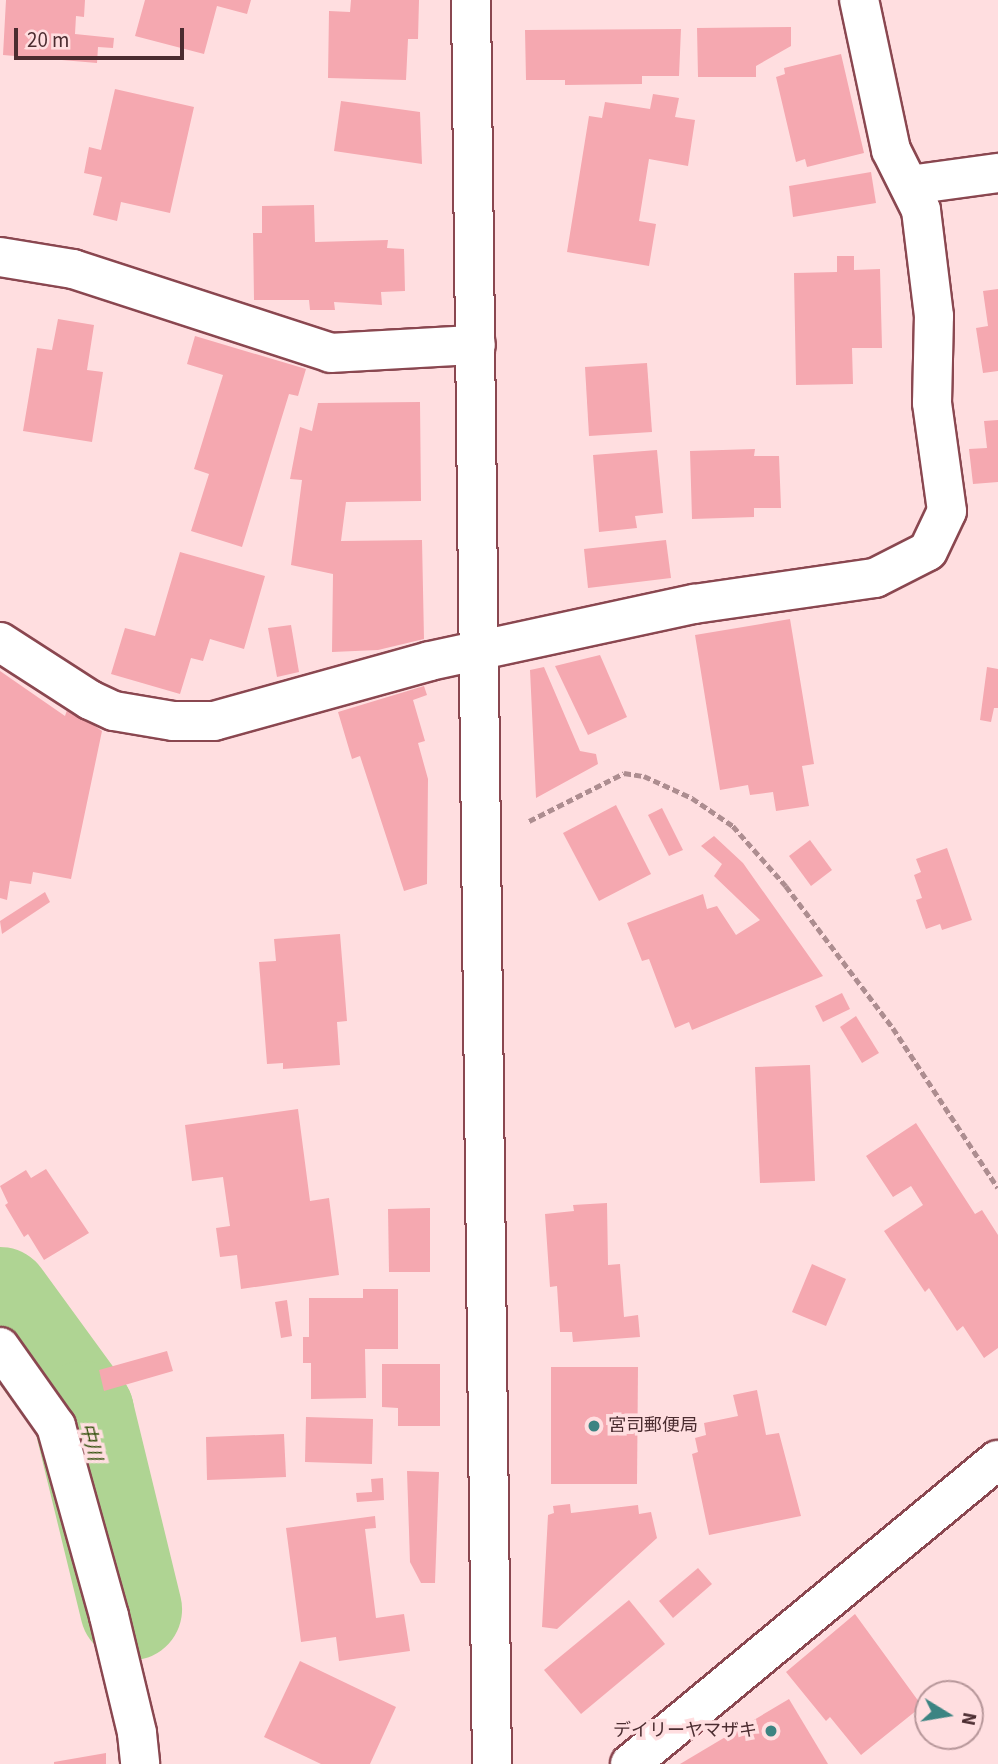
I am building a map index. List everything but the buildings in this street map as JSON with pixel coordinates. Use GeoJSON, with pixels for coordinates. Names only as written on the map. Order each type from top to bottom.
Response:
{"type":"FeatureCollection","features":[{"type":"Feature","properties":{"kind":"street"},"geometry":{"type":"LineString","coordinates":[[471,0],[492,1764]]}},
{"type":"Feature","properties":{"kind":"street"},"geometry":{"type":"LineString","coordinates":[[0,642],[90,701],[114,711],[173,721],[214,720],[479,652],[694,604],[875,579],[928,551],[947,511],[932,402],[933,316],[920,210],[891,150],[859,0]]}},
{"type":"Feature","properties":{"kind":"street"},"geometry":{"type":"LineString","coordinates":[[910,185],[998,173]]}},
{"type":"Feature","properties":{"kind":"street"},"geometry":{"type":"LineString","coordinates":[[0,257],[73,269],[331,353],[476,345]]}},
{"type":"Feature","properties":{"kind":"street"},"geometry":{"type":"LineString","coordinates":[[0,1347],[56,1426],[109,1616],[137,1733],[140,1764]]}},
{"type":"Feature","properties":{"kind":"street"},"geometry":{"type":"LineString","coordinates":[[630,1764],[998,1460]]}},
{"type":"Feature","properties":{"kind":"path"},"geometry":{"type":"LineString","coordinates":[[482,846],[624,773],[644,776],[692,798],[733,826],[786,886],[893,1028],[998,1188]]}},
{"type":"Feature","properties":{"kind":"waterway","name":"中川"},"geometry":{"type":"LineString","coordinates":[[0,1298],[83,1412],[131,1609]]}},
{"type":"Feature","properties":{"kind":"place","name":"宮司郵便局"},"geometry":{"type":"Point","coordinates":[594,1426]}},
{"type":"Feature","properties":{"kind":"place","name":"デイリーヤマザキ"},"geometry":{"type":"Point","coordinates":[771,1731]}}]}
